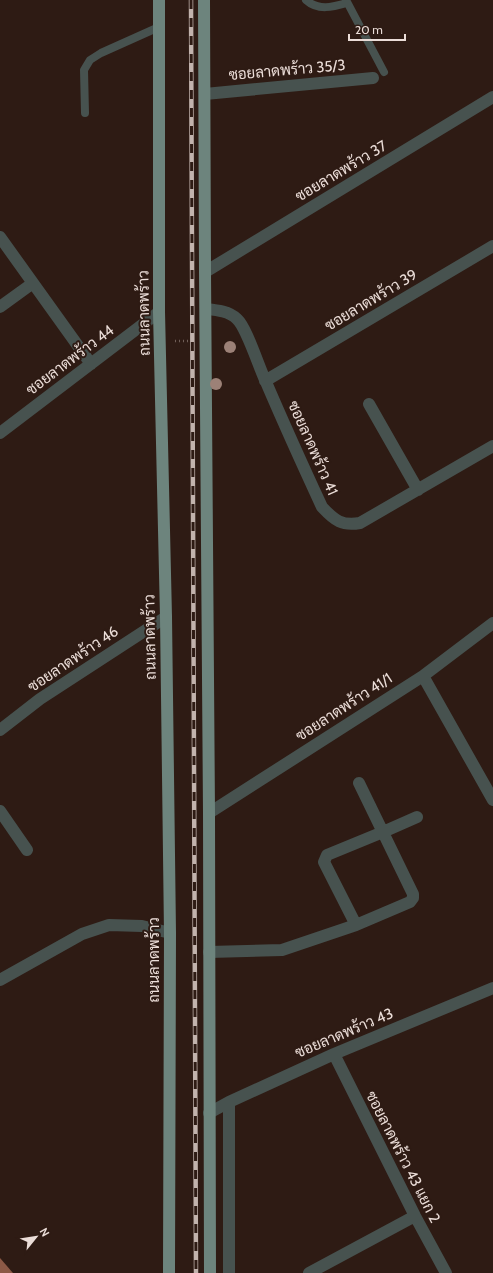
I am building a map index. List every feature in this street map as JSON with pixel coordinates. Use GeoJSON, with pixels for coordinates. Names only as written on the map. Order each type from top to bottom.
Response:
{"type":"FeatureCollection","features":[{"type":"Feature","properties":{"kind":"main road","name":"ถนนลาดพร้าว"},"geometry":{"type":"LineString","coordinates":[[159,0],[159,312],[166,617],[170,933],[169,1273]]}},
{"type":"Feature","properties":{"kind":"main road"},"geometry":{"type":"LineString","coordinates":[[204,0],[210,1273]]}},
{"type":"Feature","properties":{"kind":"street","name":"ซอยลาดพร้าว 35/3"},"geometry":{"type":"LineString","coordinates":[[204,94],[373,78]]}},
{"type":"Feature","properties":{"kind":"street","name":"ซอยลาดพร้าว 37"},"geometry":{"type":"LineString","coordinates":[[205,272],[493,97]]}},
{"type":"Feature","properties":{"kind":"street"},"geometry":{"type":"LineString","coordinates":[[0,237],[91,364]]}},
{"type":"Feature","properties":{"kind":"street","name":"ซอยลาดพร้าว 39"},"geometry":{"type":"LineString","coordinates":[[265,381],[493,246]]}},
{"type":"Feature","properties":{"kind":"street"},"geometry":{"type":"LineString","coordinates":[[0,307],[33,283]]}},
{"type":"Feature","properties":{"kind":"street","name":"ซอยลาดพร้าว 41"},"geometry":{"type":"LineString","coordinates":[[206,309],[228,313],[237,318],[243,327],[265,381],[322,507],[332,517],[343,524],[350,525],[360,523],[493,446]]}},
{"type":"Feature","properties":{"kind":"street","name":"ซอยลาดพร้าว 44"},"geometry":{"type":"LineString","coordinates":[[0,433],[159,312]]}},
{"type":"Feature","properties":{"kind":"street"},"geometry":{"type":"LineString","coordinates":[[369,404],[418,490]]}},
{"type":"Feature","properties":{"kind":"street","name":"ซอยลาดพร้าว 46"},"geometry":{"type":"LineString","coordinates":[[0,730],[40,699],[166,617]]}},
{"type":"Feature","properties":{"kind":"street","name":"ซอยลาดพร้าว 41/1"},"geometry":{"type":"LineString","coordinates":[[209,813],[423,676],[493,623]]}},
{"type":"Feature","properties":{"kind":"street"},"geometry":{"type":"LineString","coordinates":[[423,676],[490,787],[493,800]]}},
{"type":"Feature","properties":{"kind":"street"},"geometry":{"type":"LineString","coordinates":[[209,952],[282,950],[356,925],[410,902],[413,898],[413,894],[359,783]]}},
{"type":"Feature","properties":{"kind":"street"},"geometry":{"type":"LineString","coordinates":[[0,811],[26,850]]}},
{"type":"Feature","properties":{"kind":"street"},"geometry":{"type":"LineString","coordinates":[[356,925],[324,862],[327,855],[417,817]]}},
{"type":"Feature","properties":{"kind":"street"},"geometry":{"type":"LineString","coordinates":[[0,980],[82,934],[110,925],[142,926],[170,933]]}},
{"type":"Feature","properties":{"kind":"street","name":"ซอยลาดพร้าว 43"},"geometry":{"type":"LineString","coordinates":[[209,1113],[228,1102],[334,1054],[493,988]]}},
{"type":"Feature","properties":{"kind":"street","name":"ซอยลาดพร้าว 43 แยก 2"},"geometry":{"type":"LineString","coordinates":[[334,1054],[414,1216],[446,1273]]}},
{"type":"Feature","properties":{"kind":"street"},"geometry":{"type":"LineString","coordinates":[[228,1102],[229,1273]]}},
{"type":"Feature","properties":{"kind":"street"},"geometry":{"type":"LineString","coordinates":[[309,1273],[414,1216]]}},
{"type":"Feature","properties":{"kind":"lane"},"geometry":{"type":"LineString","coordinates":[[306,0],[317,7],[332,7],[346,2],[384,72]]}},
{"type":"Feature","properties":{"kind":"lane"},"geometry":{"type":"LineString","coordinates":[[85,113],[84,70],[90,60],[101,53],[159,27]]}},
{"type":"Feature","properties":{"kind":"path"},"geometry":{"type":"LineString","coordinates":[[160,341],[205,341]]}},
{"type":"Feature","properties":{"kind":"shaded area"},"geometry":{"type":"Polygon","coordinates":[[[0,1258],[13,1273],[0,1273],[0,1258]]]}},
{"type":"Feature","properties":{"kind":"railway"},"geometry":{"type":"LineString","coordinates":[[191,0],[196,1273]]}}]}
